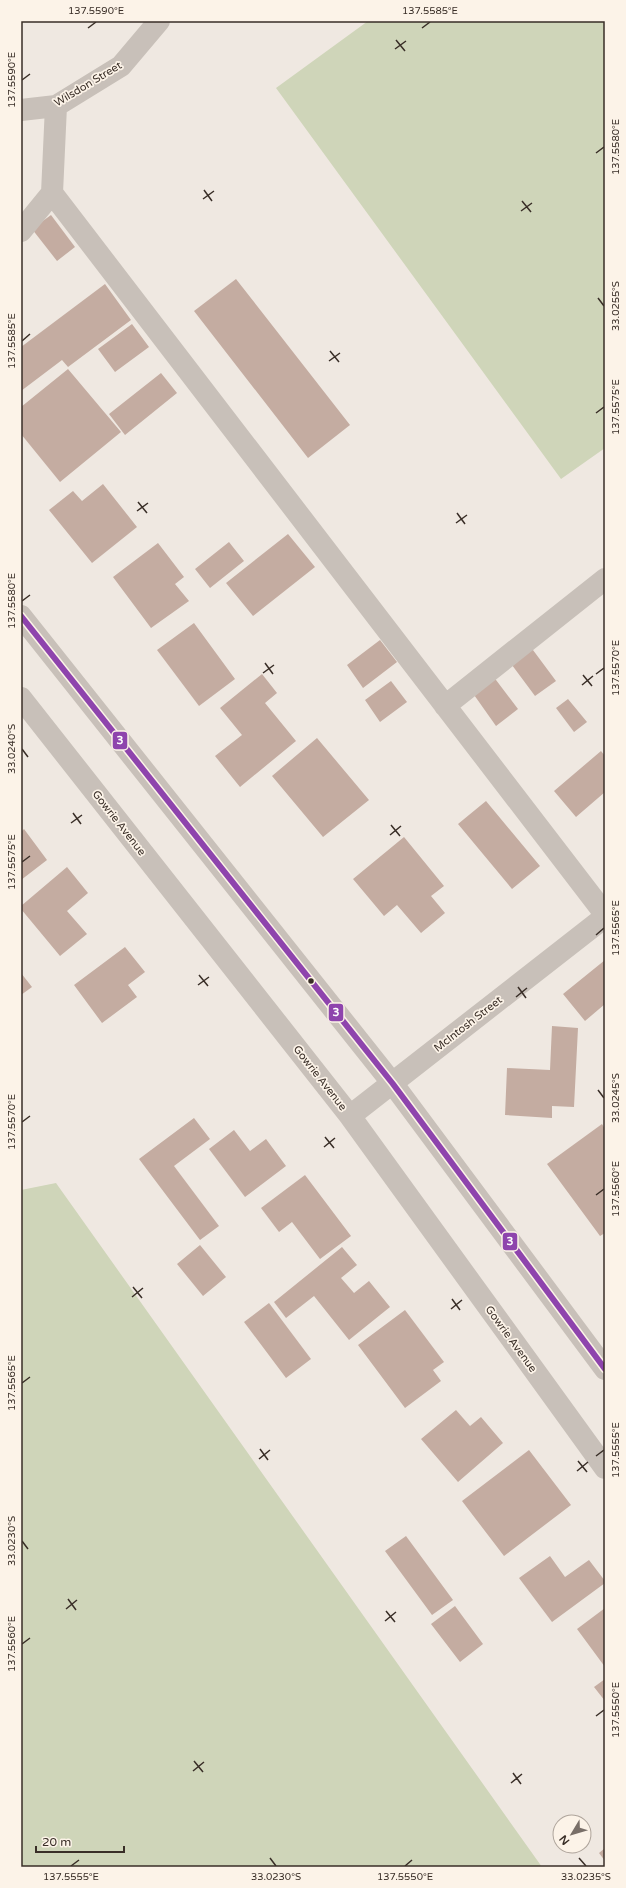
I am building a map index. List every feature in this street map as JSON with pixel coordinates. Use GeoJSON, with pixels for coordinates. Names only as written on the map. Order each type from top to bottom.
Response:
{"type":"FeatureCollection","features":[{"type":"Feature","properties":{"kind":"street","name":"Wilsdon Street"},"geometry":{"type":"LineString","coordinates":[[21,110],[56,106],[121,66],[159,21]]}},
{"type":"Feature","properties":{"kind":"street"},"geometry":{"type":"LineString","coordinates":[[21,231],[52,193],[56,106]]}},
{"type":"Feature","properties":{"kind":"street"},"geometry":{"type":"LineString","coordinates":[[52,193],[605,915]]}},
{"type":"Feature","properties":{"kind":"street"},"geometry":{"type":"LineString","coordinates":[[445,706],[605,579]]}},
{"type":"Feature","properties":{"kind":"street"},"geometry":{"type":"LineString","coordinates":[[21,616],[392,1084],[605,1370]]}},
{"type":"Feature","properties":{"kind":"street","name":"Gowrie Avenue"},"geometry":{"type":"LineString","coordinates":[[21,698],[350,1116],[605,1468]]}},
{"type":"Feature","properties":{"kind":"street","name":"McIntosh Street"},"geometry":{"type":"LineString","coordinates":[[350,1116],[605,915]]}},
{"type":"Feature","properties":{"kind":"green space"},"geometry":{"type":"Polygon","coordinates":[[[368,21],[605,21],[605,448],[561,479],[276,88],[368,21]]]}},
{"type":"Feature","properties":{"kind":"green space"},"geometry":{"type":"Polygon","coordinates":[[[56,1183],[542,1867],[21,1867],[21,1190],[56,1183]]]}},
{"type":"Feature","properties":{"kind":"building"},"geometry":{"type":"Polygon","coordinates":[[[51,215],[75,247],[57,261],[32,229],[51,215]]]}},
{"type":"Feature","properties":{"kind":"building"},"geometry":{"type":"Polygon","coordinates":[[[236,279],[350,425],[308,458],[194,311],[236,279]]]}},
{"type":"Feature","properties":{"kind":"building"},"geometry":{"type":"Polygon","coordinates":[[[105,284],[131,320],[68,367],[62,360],[21,391],[21,347],[105,284]]]}},
{"type":"Feature","properties":{"kind":"building"},"geometry":{"type":"Polygon","coordinates":[[[132,324],[149,347],[115,372],[98,349],[132,324]]]}},
{"type":"Feature","properties":{"kind":"building"},"geometry":{"type":"Polygon","coordinates":[[[68,369],[121,432],[60,482],[21,434],[21,407],[68,369]]]}},
{"type":"Feature","properties":{"kind":"building"},"geometry":{"type":"Polygon","coordinates":[[[161,373],[177,393],[125,435],[109,414],[161,373]]]}},
{"type":"Feature","properties":{"kind":"building"},"geometry":{"type":"Polygon","coordinates":[[[103,484],[137,527],[92,563],[49,510],[73,491],[82,501],[103,484]]]}},
{"type":"Feature","properties":{"kind":"building"},"geometry":{"type":"Polygon","coordinates":[[[288,534],[315,567],[253,616],[226,583],[288,534]]]}},
{"type":"Feature","properties":{"kind":"building"},"geometry":{"type":"Polygon","coordinates":[[[229,542],[244,561],[210,588],[195,569],[229,542]]]}},
{"type":"Feature","properties":{"kind":"building"},"geometry":{"type":"Polygon","coordinates":[[[158,543],[184,577],[175,584],[189,601],[151,628],[113,577],[158,543]]]}},
{"type":"Feature","properties":{"kind":"building"},"geometry":{"type":"Polygon","coordinates":[[[194,623],[235,679],[199,706],[157,650],[194,623]]]}},
{"type":"Feature","properties":{"kind":"building"},"geometry":{"type":"Polygon","coordinates":[[[380,640],[397,662],[363,688],[347,665],[380,640]]]}},
{"type":"Feature","properties":{"kind":"building"},"geometry":{"type":"Polygon","coordinates":[[[530,646],[556,681],[535,696],[509,661],[530,646]]]}},
{"type":"Feature","properties":{"kind":"building"},"geometry":{"type":"Polygon","coordinates":[[[262,674],[277,693],[265,703],[296,741],[240,787],[215,756],[242,735],[220,708],[262,674]]]}},
{"type":"Feature","properties":{"kind":"building"},"geometry":{"type":"Polygon","coordinates":[[[493,676],[518,709],[496,726],[472,692],[493,676]]]}},
{"type":"Feature","properties":{"kind":"building"},"geometry":{"type":"Polygon","coordinates":[[[391,681],[407,702],[380,722],[365,700],[391,681]]]}},
{"type":"Feature","properties":{"kind":"building"},"geometry":{"type":"Polygon","coordinates":[[[568,699],[587,722],[574,732],[556,708],[568,699]]]}},
{"type":"Feature","properties":{"kind":"building"},"geometry":{"type":"Polygon","coordinates":[[[317,738],[369,800],[323,837],[272,776],[317,738]]]}},
{"type":"Feature","properties":{"kind":"building"},"geometry":{"type":"Polygon","coordinates":[[[601,751],[605,756],[605,792],[576,817],[554,791],[601,751]]]}},
{"type":"Feature","properties":{"kind":"building"},"geometry":{"type":"Polygon","coordinates":[[[486,801],[540,866],[512,889],[458,824],[486,801]]]}},
{"type":"Feature","properties":{"kind":"building"},"geometry":{"type":"Polygon","coordinates":[[[24,829],[47,860],[21,880],[21,832],[24,829]]]}},
{"type":"Feature","properties":{"kind":"building"},"geometry":{"type":"Polygon","coordinates":[[[404,837],[444,886],[431,896],[445,913],[421,933],[397,905],[384,916],[353,879],[404,837]]]}},
{"type":"Feature","properties":{"kind":"building"},"geometry":{"type":"Polygon","coordinates":[[[67,867],[88,893],[67,911],[87,934],[60,956],[21,909],[21,906],[67,867]]]}},
{"type":"Feature","properties":{"kind":"building"},"geometry":{"type":"Polygon","coordinates":[[[125,947],[145,972],[128,985],[137,997],[102,1023],[74,985],[125,947]]]}},
{"type":"Feature","properties":{"kind":"building"},"geometry":{"type":"Polygon","coordinates":[[[605,960],[605,1004],[585,1021],[563,994],[605,960]]]}},
{"type":"Feature","properties":{"kind":"building"},"geometry":{"type":"Polygon","coordinates":[[[21,973],[32,987],[21,995],[21,973]]]}},
{"type":"Feature","properties":{"kind":"building"},"geometry":{"type":"Polygon","coordinates":[[[552,1026],[578,1028],[574,1107],[552,1106],[552,1118],[505,1115],[507,1068],[550,1070],[552,1026]]]}},
{"type":"Feature","properties":{"kind":"building"},"geometry":{"type":"Polygon","coordinates":[[[194,1118],[210,1139],[174,1166],[219,1226],[200,1240],[139,1159],[194,1118]]]}},
{"type":"Feature","properties":{"kind":"building"},"geometry":{"type":"Polygon","coordinates":[[[602,1124],[605,1129],[605,1233],[600,1236],[547,1164],[602,1124]]]}},
{"type":"Feature","properties":{"kind":"building"},"geometry":{"type":"Polygon","coordinates":[[[234,1130],[250,1151],[266,1139],[286,1166],[245,1197],[209,1149],[234,1130]]]}},
{"type":"Feature","properties":{"kind":"building"},"geometry":{"type":"Polygon","coordinates":[[[305,1175],[351,1236],[320,1259],[292,1222],[279,1232],[261,1208],[305,1175]]]}},
{"type":"Feature","properties":{"kind":"building"},"geometry":{"type":"Polygon","coordinates":[[[200,1245],[226,1277],[203,1296],[177,1264],[200,1245]]]}},
{"type":"Feature","properties":{"kind":"building"},"geometry":{"type":"Polygon","coordinates":[[[342,1247],[357,1265],[341,1278],[354,1293],[369,1281],[390,1307],[349,1340],[314,1296],[286,1318],[274,1302],[342,1247]]]}},
{"type":"Feature","properties":{"kind":"building"},"geometry":{"type":"Polygon","coordinates":[[[269,1303],[311,1359],[286,1378],[244,1322],[269,1303]]]}},
{"type":"Feature","properties":{"kind":"building"},"geometry":{"type":"Polygon","coordinates":[[[405,1310],[444,1362],[433,1370],[441,1381],[405,1408],[358,1345],[405,1310]]]}},
{"type":"Feature","properties":{"kind":"building"},"geometry":{"type":"Polygon","coordinates":[[[456,1410],[470,1426],[481,1417],[503,1443],[458,1482],[421,1439],[456,1410]]]}},
{"type":"Feature","properties":{"kind":"building"},"geometry":{"type":"Polygon","coordinates":[[[529,1450],[571,1505],[504,1556],[462,1501],[529,1450]]]}},
{"type":"Feature","properties":{"kind":"building"},"geometry":{"type":"Polygon","coordinates":[[[406,1536],[453,1600],[432,1615],[385,1551],[406,1536]]]}},
{"type":"Feature","properties":{"kind":"building"},"geometry":{"type":"Polygon","coordinates":[[[550,1556],[565,1577],[589,1560],[605,1581],[605,1583],[552,1622],[519,1578],[550,1556]]]}},
{"type":"Feature","properties":{"kind":"building"},"geometry":{"type":"Polygon","coordinates":[[[455,1606],[483,1644],[460,1662],[431,1624],[455,1606]]]}},
{"type":"Feature","properties":{"kind":"building"},"geometry":{"type":"Polygon","coordinates":[[[605,1608],[605,1667],[577,1629],[605,1608]]]}},
{"type":"Feature","properties":{"kind":"building"},"geometry":{"type":"Polygon","coordinates":[[[605,1679],[605,1701],[594,1687],[605,1679]]]}},
{"type":"Feature","properties":{"kind":"building"},"geometry":{"type":"Polygon","coordinates":[[[605,1848],[605,1861],[599,1853],[605,1848]]]}},
{"type":"Feature","properties":{"kind":"transit line","name":"3"},"geometry":{"type":"LineString","coordinates":[[21,616],[393,1084],[605,1369]]}}]}
